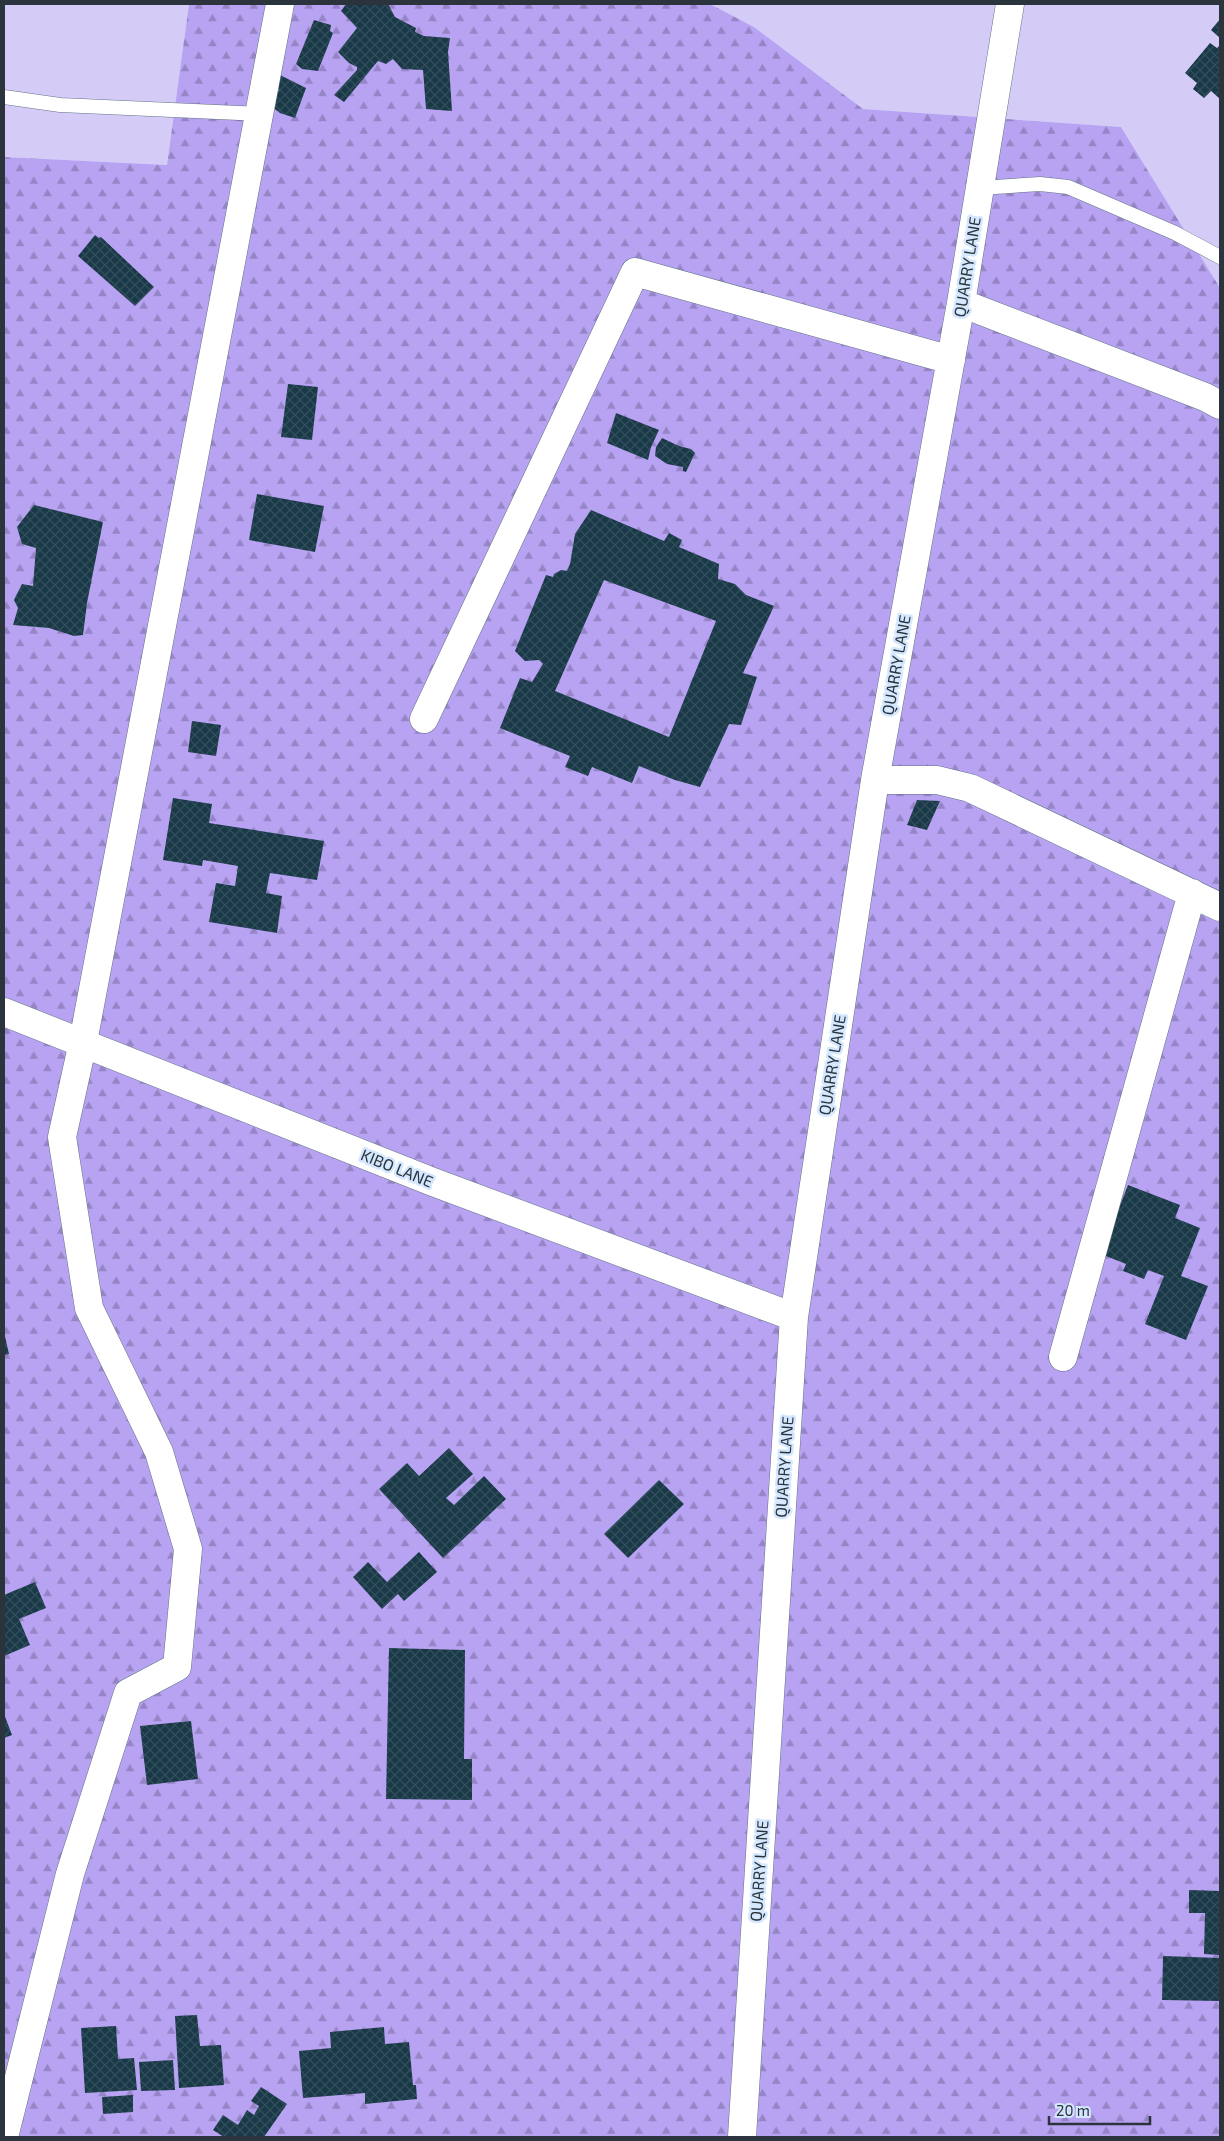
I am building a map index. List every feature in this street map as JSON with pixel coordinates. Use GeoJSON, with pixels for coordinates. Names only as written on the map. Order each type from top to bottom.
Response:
{"type":"FeatureCollection","features":[{"type":"Feature","properties":{"kind":"street"},"geometry":{"type":"LineString","coordinates":[[4,2137],[70,1874],[128,1692],[177,1667],[188,1549],[159,1452],[90,1308],[62,1138],[82,1042],[280,4]]}},
{"type":"Feature","properties":{"kind":"street","name":"QUARRY LANE"},"geometry":{"type":"LineString","coordinates":[[742,2137],[794,1317],[875,780],[961,303],[1010,4]]}},
{"type":"Feature","properties":{"kind":"street"},"geometry":{"type":"LineString","coordinates":[[424,719],[635,272],[951,360]]}},
{"type":"Feature","properties":{"kind":"street"},"geometry":{"type":"LineString","coordinates":[[961,303],[1205,397],[1220,405]]}},
{"type":"Feature","properties":{"kind":"street"},"geometry":{"type":"LineString","coordinates":[[875,780],[937,780],[970,788],[1220,906]]}},
{"type":"Feature","properties":{"kind":"street"},"geometry":{"type":"LineString","coordinates":[[1063,1357],[1192,893]]}},
{"type":"Feature","properties":{"kind":"street","name":"KIBO LANE"},"geometry":{"type":"LineString","coordinates":[[4,1012],[433,1182],[794,1317]]}},
{"type":"Feature","properties":{"kind":"lane"},"geometry":{"type":"LineString","coordinates":[[4,97],[60,105],[259,114]]}},
{"type":"Feature","properties":{"kind":"lane"},"geometry":{"type":"LineString","coordinates":[[980,188],[1040,184],[1068,187],[1175,233],[1220,258]]}},
{"type":"Feature","properties":{"kind":"shaded area"},"geometry":{"type":"Polygon","coordinates":[[[4,4],[189,4],[167,165],[4,157],[4,4]]]}},
{"type":"Feature","properties":{"kind":"shaded area"},"geometry":{"type":"Polygon","coordinates":[[[710,4],[1220,4],[1220,288],[1121,127],[863,109],[754,27],[710,4]]]}},
{"type":"Feature","properties":{"kind":"green space"},"geometry":{"type":"Polygon","coordinates":[[[189,4],[710,4],[754,27],[863,109],[1121,127],[1220,288],[1220,2137],[4,2137],[4,157],[167,165],[189,4]]]}},
{"type":"Feature","properties":{"kind":"building"},"geometry":{"type":"Polygon","coordinates":[[[346,4],[388,4],[395,17],[416,28],[415,32],[424,36],[450,38],[448,52],[452,111],[426,109],[423,70],[402,69],[393,59],[386,64],[378,61],[344,102],[334,95],[357,70],[357,67],[349,63],[338,52],[357,28],[341,11],[346,4]]]}},
{"type":"Feature","properties":{"kind":"building"},"geometry":{"type":"Polygon","coordinates":[[[1220,19],[1220,38],[1211,30],[1220,19]]]}},
{"type":"Feature","properties":{"kind":"building"},"geometry":{"type":"Polygon","coordinates":[[[314,20],[331,25],[330,31],[333,33],[318,71],[302,69],[296,64],[314,20]]]}},
{"type":"Feature","properties":{"kind":"building"},"geometry":{"type":"Polygon","coordinates":[[[1210,43],[1217,48],[1220,45],[1220,99],[1211,91],[1204,98],[1193,89],[1197,83],[1185,73],[1210,43]]]}},
{"type":"Feature","properties":{"kind":"building"},"geometry":{"type":"Polygon","coordinates":[[[280,75],[306,88],[295,118],[280,113],[271,106],[279,90],[274,86],[280,75]]]}},
{"type":"Feature","properties":{"kind":"building"},"geometry":{"type":"Polygon","coordinates":[[[95,235],[99,238],[101,237],[154,287],[135,306],[78,256],[95,235]]]}},
{"type":"Feature","properties":{"kind":"building"},"geometry":{"type":"Polygon","coordinates":[[[288,384],[318,387],[312,440],[281,437],[288,384]]]}},
{"type":"Feature","properties":{"kind":"building"},"geometry":{"type":"Polygon","coordinates":[[[616,413],[659,430],[651,447],[648,460],[607,443],[616,413]]]}},
{"type":"Feature","properties":{"kind":"building"},"geometry":{"type":"Polygon","coordinates":[[[662,438],[691,449],[695,453],[686,472],[683,471],[683,467],[667,464],[655,456],[656,447],[662,438]]]}},
{"type":"Feature","properties":{"kind":"building"},"geometry":{"type":"Polygon","coordinates":[[[257,494],[324,506],[315,552],[249,540],[257,494]]]}},
{"type":"Feature","properties":{"kind":"building"},"geometry":{"type":"Polygon","coordinates":[[[34,505],[103,522],[87,603],[83,635],[74,636],[49,628],[13,625],[18,608],[14,600],[22,584],[33,586],[36,548],[22,544],[17,527],[34,505]]]}},
{"type":"Feature","properties":{"kind":"building"},"geometry":{"type":"Polygon","coordinates":[[[591,510],[664,541],[669,533],[682,540],[679,547],[719,564],[718,579],[735,584],[746,595],[774,606],[743,673],[757,677],[741,725],[729,724],[700,787],[675,780],[639,766],[632,783],[592,767],[588,776],[565,767],[570,756],[500,728],[520,678],[532,682],[543,664],[539,660],[525,661],[515,651],[546,575],[553,577],[554,574],[561,570],[567,571],[575,534],[591,510]],[[604,580],[555,691],[669,737],[716,621],[604,580]]]}},
{"type":"Feature","properties":{"kind":"building"},"geometry":{"type":"Polygon","coordinates":[[[192,721],[221,725],[216,756],[188,752],[192,721]]]}},
{"type":"Feature","properties":{"kind":"building"},"geometry":{"type":"Polygon","coordinates":[[[173,798],[212,804],[209,823],[324,841],[317,880],[270,873],[266,893],[282,896],[277,933],[209,922],[216,883],[235,886],[238,866],[203,860],[202,866],[163,860],[173,798]]]}},
{"type":"Feature","properties":{"kind":"building"},"geometry":{"type":"Polygon","coordinates":[[[917,800],[940,801],[927,830],[907,825],[917,800]]]}},
{"type":"Feature","properties":{"kind":"building"},"geometry":{"type":"Polygon","coordinates":[[[1128,1185],[1180,1205],[1175,1218],[1200,1228],[1181,1276],[1208,1286],[1186,1340],[1145,1324],[1164,1276],[1148,1270],[1144,1279],[1123,1271],[1126,1264],[1101,1254],[1128,1185]]]}},
{"type":"Feature","properties":{"kind":"building"},"geometry":{"type":"Polygon","coordinates":[[[4,1332],[9,1354],[4,1355],[4,1332]]]}},
{"type":"Feature","properties":{"kind":"building"},"geometry":{"type":"Polygon","coordinates":[[[449,1448],[473,1474],[446,1498],[454,1505],[484,1476],[506,1499],[443,1558],[379,1489],[407,1463],[419,1476],[449,1448]]]}},
{"type":"Feature","properties":{"kind":"building"},"geometry":{"type":"Polygon","coordinates":[[[659,1480],[684,1504],[628,1558],[604,1534],[659,1480]]]}},
{"type":"Feature","properties":{"kind":"building"},"geometry":{"type":"Polygon","coordinates":[[[419,1552],[437,1572],[404,1601],[398,1594],[382,1609],[353,1577],[368,1562],[387,1582],[419,1552]]]}},
{"type":"Feature","properties":{"kind":"building"},"geometry":{"type":"Polygon","coordinates":[[[35,1582],[46,1608],[19,1619],[30,1645],[4,1656],[4,1595],[35,1582]]]}},
{"type":"Feature","properties":{"kind":"building"},"geometry":{"type":"Polygon","coordinates":[[[389,1648],[465,1650],[464,1759],[472,1759],[472,1800],[386,1799],[389,1648]]]}},
{"type":"Feature","properties":{"kind":"building"},"geometry":{"type":"Polygon","coordinates":[[[4,1714],[12,1735],[4,1738],[4,1714]]]}},
{"type":"Feature","properties":{"kind":"building"},"geometry":{"type":"Polygon","coordinates":[[[191,1721],[198,1779],[147,1785],[140,1726],[191,1721]]]}},
{"type":"Feature","properties":{"kind":"building"},"geometry":{"type":"Polygon","coordinates":[[[1189,1890],[1220,1891],[1220,1955],[1204,1954],[1205,1913],[1189,1913],[1189,1890]]]}},
{"type":"Feature","properties":{"kind":"building"},"geometry":{"type":"Polygon","coordinates":[[[1163,1956],[1220,1958],[1220,2001],[1162,2000],[1163,1956]]]}},
{"type":"Feature","properties":{"kind":"building"},"geometry":{"type":"Polygon","coordinates":[[[197,2015],[200,2046],[221,2045],[224,2085],[179,2088],[175,2016],[197,2015]]]}},
{"type":"Feature","properties":{"kind":"building"},"geometry":{"type":"Polygon","coordinates":[[[116,2026],[118,2059],[134,2058],[137,2090],[85,2093],[81,2028],[116,2026]]]}},
{"type":"Feature","properties":{"kind":"building"},"geometry":{"type":"Polygon","coordinates":[[[384,2027],[385,2044],[409,2042],[413,2085],[416,2085],[417,2099],[365,2104],[365,2093],[303,2098],[299,2051],[331,2048],[330,2032],[384,2027]]]}},
{"type":"Feature","properties":{"kind":"building"},"geometry":{"type":"Polygon","coordinates":[[[173,2060],[175,2090],[141,2091],[139,2062],[173,2060]]]}},
{"type":"Feature","properties":{"kind":"building"},"geometry":{"type":"Polygon","coordinates":[[[261,2087],[287,2104],[264,2137],[224,2137],[213,2130],[223,2115],[238,2125],[247,2110],[254,2115],[259,2106],[251,2101],[261,2087]]]}},
{"type":"Feature","properties":{"kind":"building"},"geometry":{"type":"Polygon","coordinates":[[[133,2095],[133,2112],[103,2114],[102,2097],[133,2095]]]}}]}
